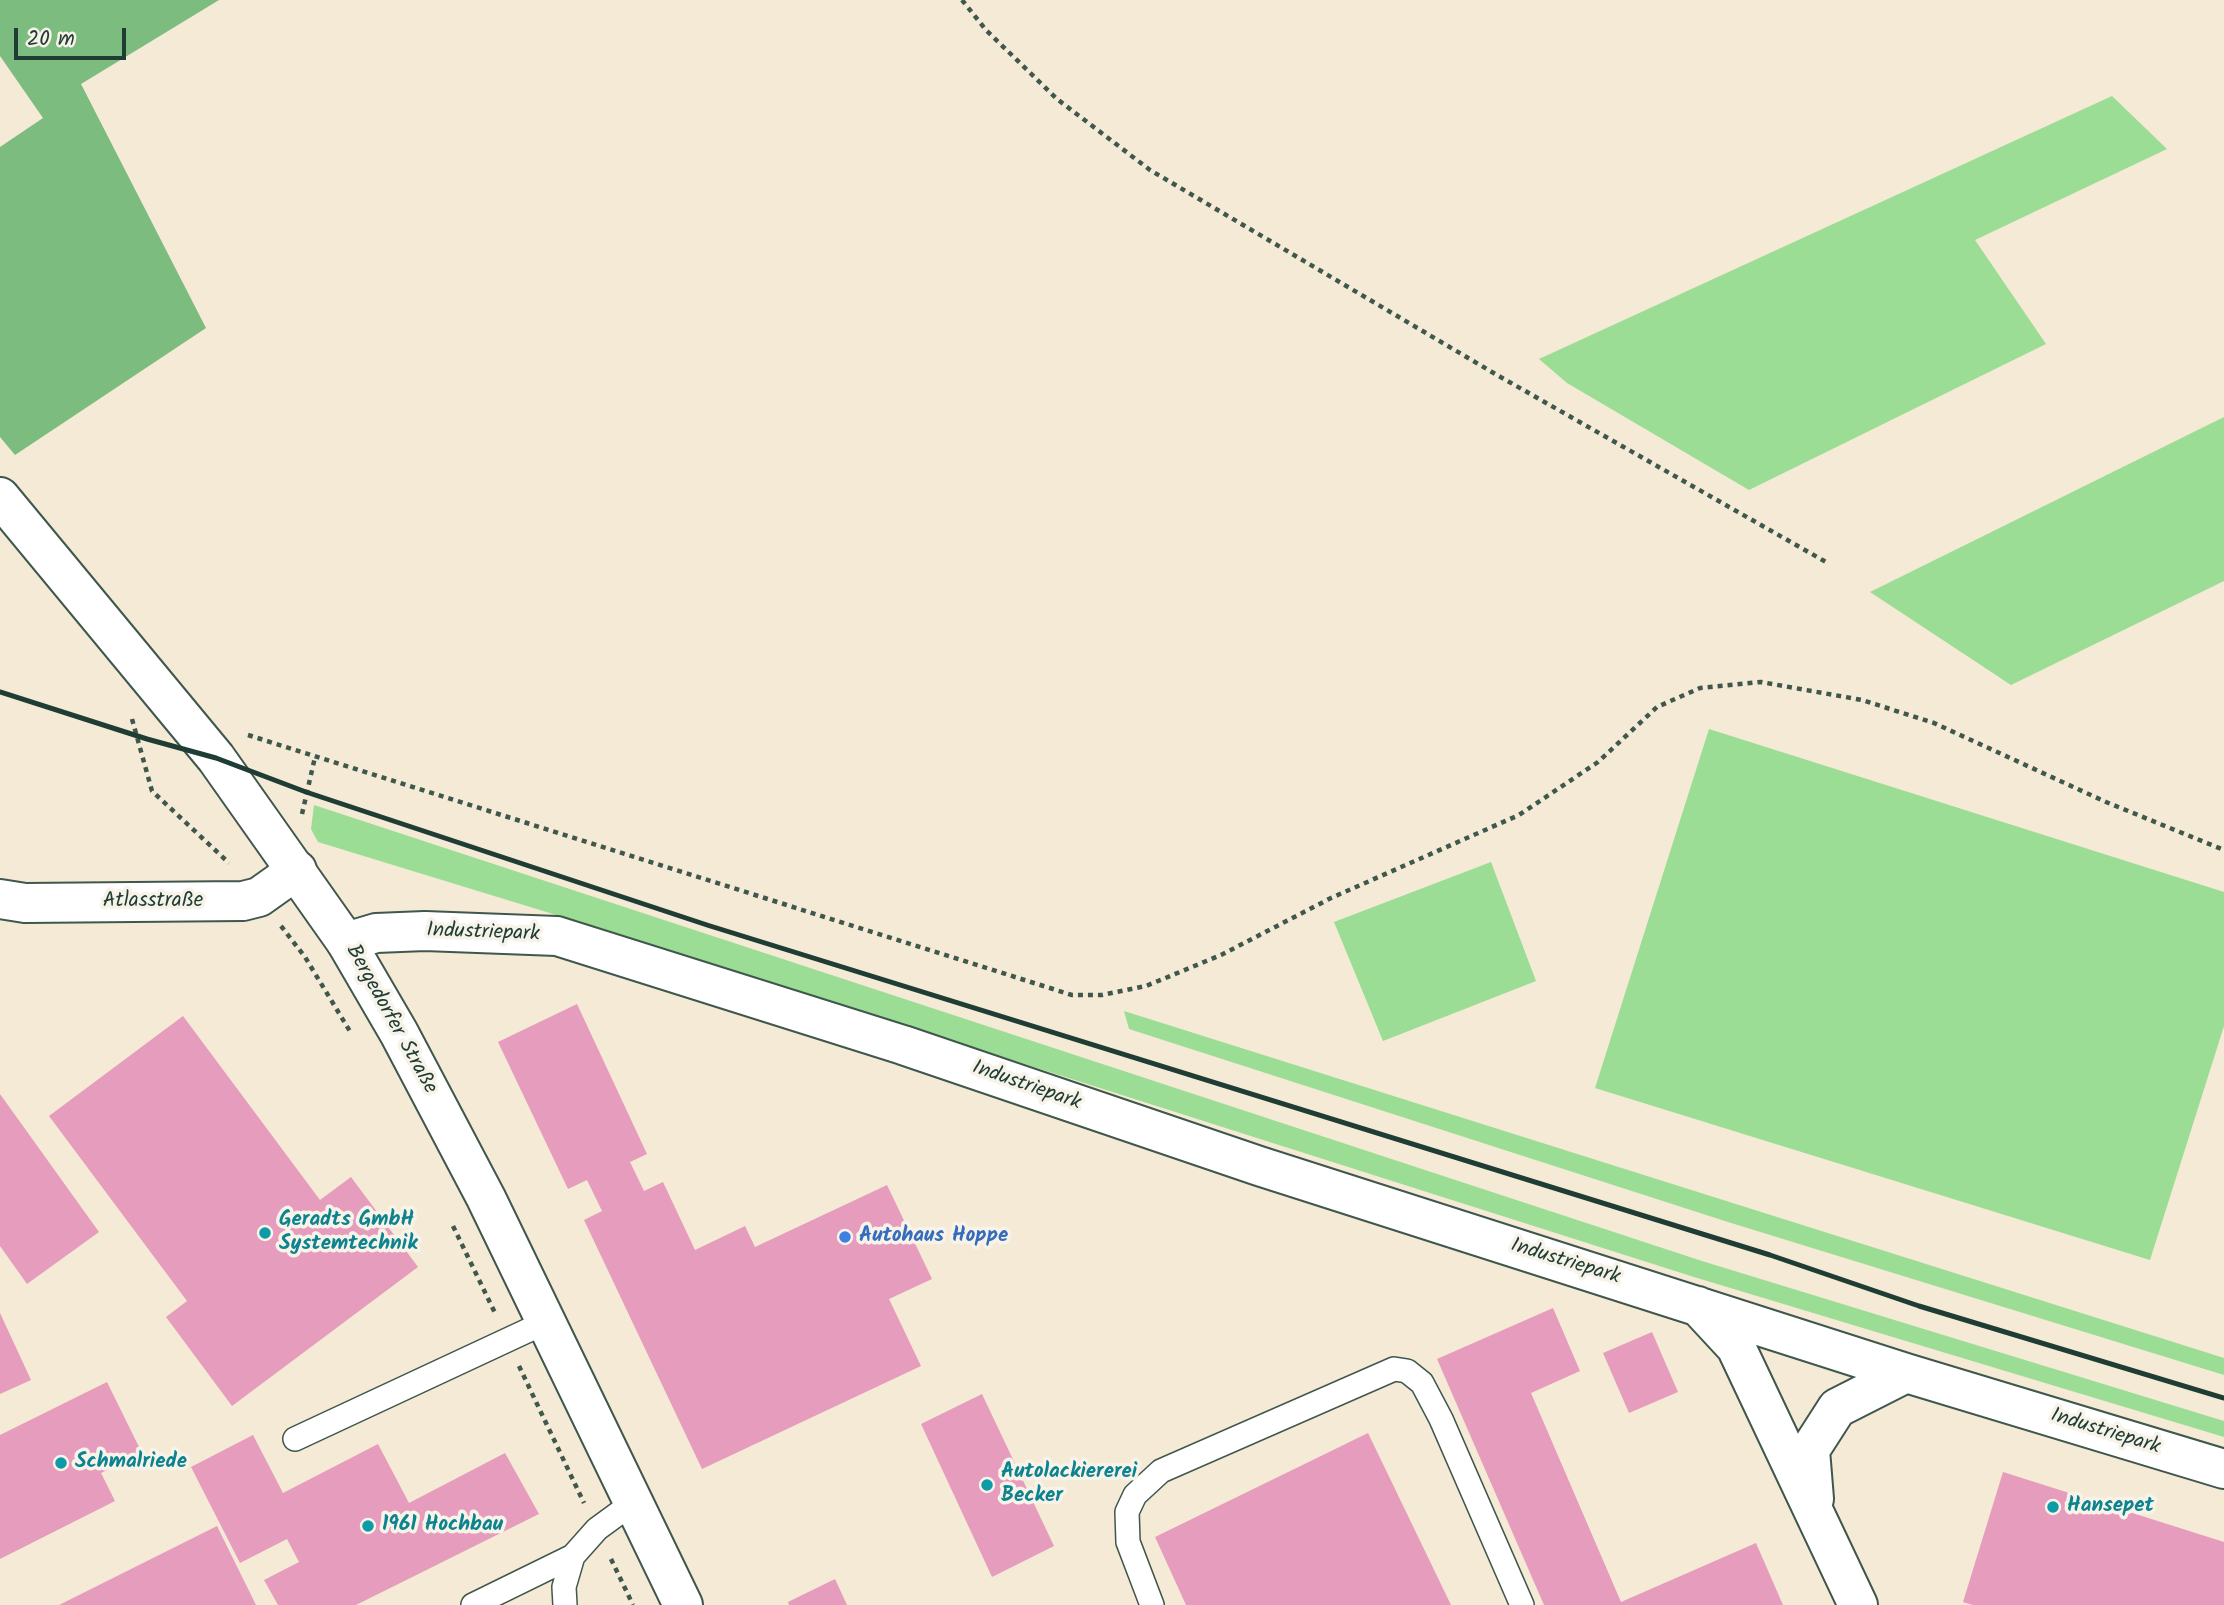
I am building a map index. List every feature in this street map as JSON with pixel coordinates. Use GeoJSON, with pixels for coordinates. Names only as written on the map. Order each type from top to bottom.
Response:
{"type":"FeatureCollection","features":[{"type":"Feature","properties":{"kind":"street","name":"Bergedorfer Straße"},"geometry":{"type":"LineString","coordinates":[[0,497],[209,749],[346,942],[399,1033],[480,1186],[683,1605]]}},
{"type":"Feature","properties":{"kind":"street","name":"Atlasstraße"},"geometry":{"type":"LineString","coordinates":[[0,900],[25,903],[243,901],[259,897],[297,870]]}},
{"type":"Feature","properties":{"kind":"street","name":"Industriepark"},"geometry":{"type":"LineString","coordinates":[[346,942],[376,933],[425,931],[557,936],[902,1045],[1259,1166],[1906,1373],[2224,1469]]}},
{"type":"Feature","properties":{"kind":"street"},"geometry":{"type":"LineString","coordinates":[[1697,1304],[1736,1347],[1858,1605]]}},
{"type":"Feature","properties":{"kind":"street"},"geometry":{"type":"LineString","coordinates":[[1815,1513],[1810,1450],[1837,1408],[1906,1373]]}},
{"type":"Feature","properties":{"kind":"lane"},"geometry":{"type":"LineString","coordinates":[[295,1439],[547,1322]]}},
{"type":"Feature","properties":{"kind":"lane"},"geometry":{"type":"LineString","coordinates":[[1152,1605],[1128,1542],[1127,1512],[1135,1495],[1161,1471],[1394,1369],[1407,1371],[1422,1383],[1441,1419],[1522,1605]]}},
{"type":"Feature","properties":{"kind":"lane"},"geometry":{"type":"LineString","coordinates":[[473,1605],[573,1556],[597,1529],[634,1502]]}},
{"type":"Feature","properties":{"kind":"lane"},"geometry":{"type":"LineString","coordinates":[[565,1605],[564,1587],[573,1556]]}},
{"type":"Feature","properties":{"kind":"path"},"geometry":{"type":"LineString","coordinates":[[962,0],[986,30],[1057,99],[1150,170],[1509,382],[1826,562]]}},
{"type":"Feature","properties":{"kind":"path"},"geometry":{"type":"LineString","coordinates":[[300,825],[315,757],[1072,995],[1102,995],[1146,986],[1222,955],[1331,898],[1519,815],[1598,762],[1657,707],[1700,688],[1760,682],[1874,704],[1934,723],[2106,802],[2224,850]]}},
{"type":"Feature","properties":{"kind":"path"},"geometry":{"type":"LineString","coordinates":[[129,710],[152,791],[217,850],[259,897],[305,957],[353,1037]]}},
{"type":"Feature","properties":{"kind":"path"},"geometry":{"type":"LineString","coordinates":[[448,1214],[633,1605]]}},
{"type":"Feature","properties":{"kind":"green space"},"geometry":{"type":"Polygon","coordinates":[[[0,0],[219,0],[81,84],[206,328],[15,455],[0,437],[0,147],[43,118],[0,56],[0,0]]]}},
{"type":"Feature","properties":{"kind":"green space"},"geometry":{"type":"Polygon","coordinates":[[[2112,96],[2167,149],[1975,240],[2046,344],[1749,490],[1567,383],[1539,359],[2112,96]]]}},
{"type":"Feature","properties":{"kind":"green space"},"geometry":{"type":"Polygon","coordinates":[[[2224,417],[2224,581],[2011,685],[1870,592],[2224,417]]]}},
{"type":"Feature","properties":{"kind":"green space"},"geometry":{"type":"Polygon","coordinates":[[[1709,729],[2224,892],[2224,1026],[2150,1260],[1595,1088],[1709,729]]]}},
{"type":"Feature","properties":{"kind":"green space"},"geometry":{"type":"Polygon","coordinates":[[[314,805],[1702,1261],[2224,1421],[2224,1437],[1694,1277],[553,914],[318,842],[311,829],[314,805]]]}},
{"type":"Feature","properties":{"kind":"green space"},"geometry":{"type":"Polygon","coordinates":[[[1491,862],[1536,981],[1383,1041],[1334,922],[1491,862]]]}},
{"type":"Feature","properties":{"kind":"green space"},"geometry":{"type":"Polygon","coordinates":[[[1124,1011],[2224,1358],[2224,1375],[1728,1222],[1129,1029],[1124,1011]]]}},
{"type":"Feature","properties":{"kind":"building","name":"Autohaus Hoppe"},"geometry":{"type":"Polygon","coordinates":[[[577,1004],[647,1154],[630,1162],[644,1191],[663,1182],[695,1250],[745,1226],[755,1247],[887,1185],[932,1279],[889,1299],[921,1366],[702,1469],[584,1220],[602,1211],[587,1180],[568,1189],[498,1042],[577,1004]]]}},
{"type":"Feature","properties":{"kind":"building","name":"Geradts GmbH Systemtechnik"},"geometry":{"type":"Polygon","coordinates":[[[183,1016],[320,1200],[351,1177],[418,1267],[232,1406],[166,1317],[187,1301],[49,1116],[183,1016]]]}},
{"type":"Feature","properties":{"kind":"building"},"geometry":{"type":"Polygon","coordinates":[[[0,1094],[99,1232],[27,1284],[0,1246],[0,1094]]]}},
{"type":"Feature","properties":{"kind":"building"},"geometry":{"type":"Polygon","coordinates":[[[1553,1308],[1580,1371],[1531,1393],[1621,1602],[1756,1543],[1783,1605],[1544,1605],[1437,1359],[1553,1308]]]}},
{"type":"Feature","properties":{"kind":"building"},"geometry":{"type":"Polygon","coordinates":[[[0,1313],[31,1380],[0,1394],[0,1313]]]}},
{"type":"Feature","properties":{"kind":"building"},"geometry":{"type":"Polygon","coordinates":[[[1652,1332],[1678,1392],[1629,1413],[1603,1353],[1652,1332]]]}},
{"type":"Feature","properties":{"kind":"building","name":"Schmalriede"},"geometry":{"type":"Polygon","coordinates":[[[107,1382],[142,1453],[101,1473],[115,1501],[0,1559],[0,1435],[107,1382]]]}},
{"type":"Feature","properties":{"kind":"building","name":"Autolackiererei Becker"},"geometry":{"type":"Polygon","coordinates":[[[982,1394],[1054,1546],[992,1577],[921,1424],[982,1394]]]}},
{"type":"Feature","properties":{"kind":"building"},"geometry":{"type":"Polygon","coordinates":[[[1368,1433],[1451,1605],[1186,1605],[1155,1537],[1368,1433]]]}},
{"type":"Feature","properties":{"kind":"building","name":"1961 Hochbau"},"geometry":{"type":"Polygon","coordinates":[[[253,1435],[283,1493],[378,1444],[409,1503],[505,1453],[539,1514],[356,1605],[278,1605],[264,1580],[299,1562],[287,1539],[240,1563],[191,1467],[253,1435]]]}},
{"type":"Feature","properties":{"kind":"building","name":"Hansepet"},"geometry":{"type":"Polygon","coordinates":[[[2003,1472],[2224,1542],[2224,1605],[1973,1605],[1963,1602],[2003,1472]]]}},
{"type":"Feature","properties":{"kind":"building","name":"Schmalriede"},"geometry":{"type":"Polygon","coordinates":[[[217,1526],[256,1605],[59,1605],[217,1526]]]}},
{"type":"Feature","properties":{"kind":"building"},"geometry":{"type":"Polygon","coordinates":[[[835,1579],[847,1605],[789,1605],[788,1602],[835,1579]]]}},
{"type":"Feature","properties":{"kind":"railway"},"geometry":{"type":"LineString","coordinates":[[0,692],[216,758],[306,792],[707,925],[1770,1255],[1919,1306],[2224,1398]]}},
{"type":"Feature","properties":{"kind":"place","name":"Geradts GmbH Systemtechnik"},"geometry":{"type":"Point","coordinates":[265,1233]}},
{"type":"Feature","properties":{"kind":"place","name":"Autohaus Hoppe"},"geometry":{"type":"Point","coordinates":[845,1237]}},
{"type":"Feature","properties":{"kind":"place","name":"Schmalriede"},"geometry":{"type":"Point","coordinates":[61,1463]}},
{"type":"Feature","properties":{"kind":"place","name":"Autolackiererei Becker"},"geometry":{"type":"Point","coordinates":[987,1485]}},
{"type":"Feature","properties":{"kind":"place","name":"Hansepet"},"geometry":{"type":"Point","coordinates":[2053,1507]}},
{"type":"Feature","properties":{"kind":"place","name":"1961 Hochbau"},"geometry":{"type":"Point","coordinates":[368,1526]}}]}
